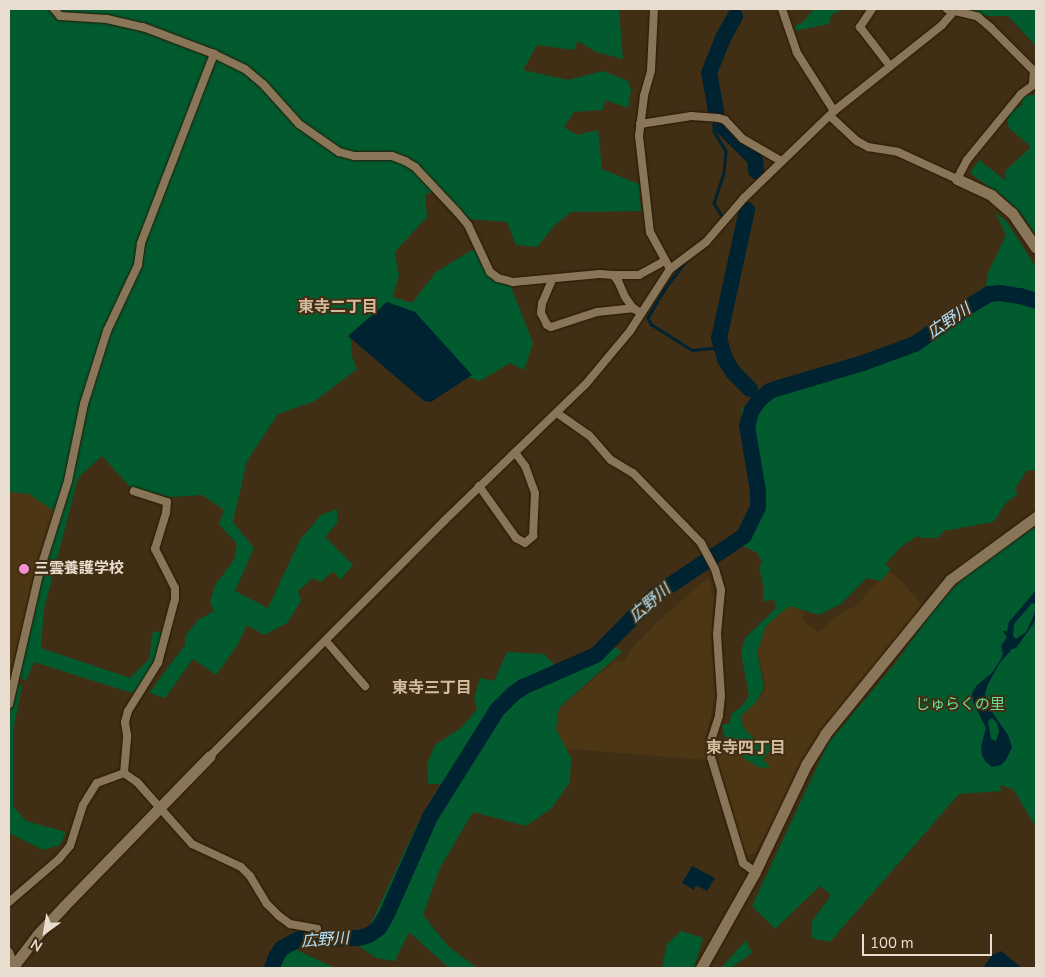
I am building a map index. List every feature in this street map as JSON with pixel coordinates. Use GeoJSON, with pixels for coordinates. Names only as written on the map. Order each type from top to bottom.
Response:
{"type":"FeatureCollection","features":[{"type":"Feature","properties":{"kind":"street"},"geometry":{"type":"LineString","coordinates":[[54,9],[60,16],[107,18],[143,27],[214,54],[245,70],[263,84],[299,124],[339,152],[354,156],[392,156],[415,167],[468,226],[490,272],[498,278],[513,282],[552,280],[600,274],[639,275],[664,260]]}},
{"type":"Feature","properties":{"kind":"street"},"geometry":{"type":"LineString","coordinates":[[654,9],[651,71],[639,136],[650,232],[670,269]]}},
{"type":"Feature","properties":{"kind":"street"},"geometry":{"type":"LineString","coordinates":[[782,9],[797,52],[823,98],[832,113],[857,141],[868,147],[898,152],[991,195],[1012,213],[1036,248]]}},
{"type":"Feature","properties":{"kind":"street"},"geometry":{"type":"LineString","coordinates":[[872,9],[860,27],[890,66]]}},
{"type":"Feature","properties":{"kind":"street"},"geometry":{"type":"LineString","coordinates":[[13,966],[58,913],[210,756],[479,486],[557,413],[614,352],[670,269],[706,242],[744,198],[832,113],[942,26],[951,10],[978,17],[991,28],[1034,71],[1035,83],[1021,94],[967,160],[957,179]]}},
{"type":"Feature","properties":{"kind":"street"},"geometry":{"type":"LineString","coordinates":[[9,704],[45,551],[68,481],[84,404],[107,331],[138,265],[140,243],[214,54]]}},
{"type":"Feature","properties":{"kind":"street"},"geometry":{"type":"LineString","coordinates":[[640,124],[691,116],[718,118],[725,120],[743,139],[781,161]]}},
{"type":"Feature","properties":{"kind":"street"},"geometry":{"type":"LineString","coordinates":[[613,275],[634,308],[641,313]]}},
{"type":"Feature","properties":{"kind":"street"},"geometry":{"type":"LineString","coordinates":[[552,280],[542,303],[541,314],[548,326],[551,327],[597,312],[634,308]]}},
{"type":"Feature","properties":{"kind":"street"},"geometry":{"type":"LineString","coordinates":[[557,413],[589,435],[611,460],[633,473],[701,543],[716,569],[721,590],[717,634],[721,696],[719,716],[711,741],[711,757],[742,863],[755,872]]}},
{"type":"Feature","properties":{"kind":"street"},"geometry":{"type":"LineString","coordinates":[[479,486],[516,538],[525,543],[533,536],[535,493],[525,466],[515,452]]}},
{"type":"Feature","properties":{"kind":"street"},"geometry":{"type":"LineString","coordinates":[[124,773],[127,735],[125,722],[128,711],[158,664],[175,600],[175,588],[155,549],[166,513],[167,502],[134,491]]}},
{"type":"Feature","properties":{"kind":"street"},"geometry":{"type":"LineString","coordinates":[[701,968],[755,872],[806,765],[825,734],[950,580],[1036,517]]}},
{"type":"Feature","properties":{"kind":"street"},"geometry":{"type":"LineString","coordinates":[[326,641],[365,686]]}},
{"type":"Feature","properties":{"kind":"street"},"geometry":{"type":"LineString","coordinates":[[124,773],[137,782],[192,844],[241,867],[250,876],[267,904],[279,916],[290,924],[317,928],[316,934]]}},
{"type":"Feature","properties":{"kind":"street"},"geometry":{"type":"LineString","coordinates":[[9,902],[59,859],[70,846],[83,805],[97,782],[124,773]]}},
{"type":"Feature","properties":{"kind":"street"},"geometry":{"type":"LineString","coordinates":[[9,952],[13,966]]}},
{"type":"Feature","properties":{"kind":"shaded area","name":"三雲養護学校"},"geometry":{"type":"Polygon","coordinates":[[[9,487],[31,489],[55,507],[9,699],[9,487]]]}},
{"type":"Feature","properties":{"kind":"shaded area"},"geometry":{"type":"Polygon","coordinates":[[[888,571],[901,581],[923,606],[811,745],[784,804],[755,853],[745,856],[714,757],[721,742],[729,735],[767,751],[741,725],[739,715],[759,699],[766,687],[758,652],[764,626],[782,609],[794,605],[805,613],[801,618],[818,632],[843,612],[856,606],[888,571]]]}},
{"type":"Feature","properties":{"kind":"shaded area"},"geometry":{"type":"Polygon","coordinates":[[[709,576],[714,599],[711,638],[715,698],[705,742],[707,760],[561,748],[556,733],[557,710],[615,661],[624,661],[633,647],[654,625],[709,576]]]}},
{"type":"Feature","properties":{"kind":"green space"},"geometry":{"type":"Polygon","coordinates":[[[9,9],[619,9],[623,59],[596,52],[578,41],[574,50],[537,45],[523,70],[568,80],[603,71],[628,81],[631,90],[628,108],[605,100],[603,110],[574,112],[564,127],[577,135],[598,130],[602,169],[639,184],[641,211],[571,212],[555,225],[537,247],[516,245],[507,222],[467,219],[437,191],[425,194],[427,217],[395,252],[399,275],[393,297],[412,303],[436,272],[474,249],[493,281],[510,284],[533,343],[524,370],[510,363],[480,381],[351,339],[352,356],[357,369],[315,401],[278,414],[247,461],[233,522],[254,548],[235,591],[268,608],[300,540],[321,515],[337,509],[337,523],[325,537],[353,565],[340,580],[333,571],[321,582],[313,578],[298,591],[301,601],[287,623],[264,635],[247,625],[237,646],[216,675],[193,659],[165,698],[149,693],[185,645],[185,636],[198,620],[214,611],[210,602],[215,585],[234,560],[237,544],[219,524],[224,510],[202,495],[171,497],[131,488],[102,456],[78,478],[44,609],[41,648],[130,678],[149,659],[153,631],[164,633],[161,665],[132,693],[34,662],[26,681],[19,677],[57,513],[29,494],[9,492],[9,9]]]}},
{"type":"Feature","properties":{"kind":"green space"},"geometry":{"type":"Polygon","coordinates":[[[814,9],[843,9],[831,15],[829,24],[794,31],[796,25],[802,23],[814,9]]]}},
{"type":"Feature","properties":{"kind":"green space"},"geometry":{"type":"Polygon","coordinates":[[[958,9],[1036,9],[1036,46],[1008,16],[988,16],[958,9]]]}},
{"type":"Feature","properties":{"kind":"green space"},"geometry":{"type":"Polygon","coordinates":[[[1022,95],[1034,95],[1036,97],[1036,236],[1022,215],[1004,197],[972,175],[971,171],[979,160],[1006,181],[1005,171],[1031,147],[1009,128],[1007,120],[1012,111],[1023,104],[1020,100],[1022,95]]]}},
{"type":"Feature","properties":{"kind":"green space"},"geometry":{"type":"Polygon","coordinates":[[[995,212],[1007,222],[1036,267],[1036,471],[1027,470],[1015,489],[1018,494],[1007,502],[993,522],[944,531],[937,538],[917,536],[901,547],[885,564],[891,569],[881,581],[867,578],[841,604],[819,615],[789,606],[766,626],[757,652],[764,687],[757,701],[741,716],[743,727],[762,747],[769,743],[773,746],[763,759],[770,768],[758,767],[744,758],[724,735],[722,724],[729,724],[732,713],[742,706],[749,696],[741,653],[745,638],[776,608],[774,599],[763,602],[763,585],[759,568],[762,562],[757,553],[740,544],[753,527],[761,499],[760,465],[754,450],[741,432],[742,409],[765,386],[907,343],[986,286],[987,275],[1006,235],[995,212]]]}},
{"type":"Feature","properties":{"kind":"green space","name":"じゅらくの里"},"geometry":{"type":"Polygon","coordinates":[[[1036,526],[1036,827],[1013,789],[999,785],[1002,791],[959,794],[830,942],[811,938],[812,921],[831,895],[820,886],[775,929],[752,906],[828,743],[893,666],[938,604],[968,573],[1036,526]]]}},
{"type":"Feature","properties":{"kind":"green space"},"geometry":{"type":"Polygon","coordinates":[[[604,640],[622,652],[559,708],[556,729],[571,758],[570,782],[552,808],[526,826],[473,812],[440,868],[423,915],[448,946],[477,968],[449,968],[409,932],[395,961],[376,958],[360,947],[416,827],[446,784],[428,784],[427,764],[435,745],[462,727],[477,709],[474,699],[480,678],[494,681],[507,652],[544,654],[555,665],[588,656],[604,640]]]}},
{"type":"Feature","properties":{"kind":"green space"},"geometry":{"type":"Polygon","coordinates":[[[18,684],[22,685],[13,731],[13,806],[26,821],[66,832],[60,845],[43,850],[9,833],[9,718],[18,684]]]}},
{"type":"Feature","properties":{"kind":"green space"},"geometry":{"type":"Polygon","coordinates":[[[681,931],[703,938],[694,968],[662,968],[667,944],[681,931]]]}},
{"type":"Feature","properties":{"kind":"green space"},"geometry":{"type":"Polygon","coordinates":[[[746,940],[752,953],[731,968],[721,968],[746,940]]]}},
{"type":"Feature","properties":{"kind":"green space"},"geometry":{"type":"Polygon","coordinates":[[[293,948],[335,968],[279,968],[279,962],[293,948]]]}},
{"type":"Feature","properties":{"kind":"water"},"geometry":{"type":"Polygon","coordinates":[[[387,302],[415,312],[472,375],[431,402],[424,401],[348,336],[387,302]]]}},
{"type":"Feature","properties":{"kind":"water"},"geometry":{"type":"Polygon","coordinates":[[[1036,590],[1036,604],[1036,616],[1034,623],[1016,648],[1012,649],[999,664],[988,684],[985,694],[990,709],[1008,735],[1012,747],[1006,760],[1001,765],[992,767],[985,761],[982,755],[981,746],[986,728],[973,702],[972,693],[977,685],[992,673],[1001,659],[1003,654],[1001,646],[1007,637],[1003,631],[1007,631],[1009,622],[1036,590]],[[1032,603],[1014,624],[1013,636],[1016,639],[1026,632],[1034,615],[1036,604],[1032,603]],[[992,718],[988,721],[991,739],[996,741],[999,731],[997,723],[992,718]]]}},
{"type":"Feature","properties":{"kind":"water"},"geometry":{"type":"Polygon","coordinates":[[[692,866],[715,878],[707,891],[696,885],[694,890],[682,883],[692,866]]]}},
{"type":"Feature","properties":{"kind":"water"},"geometry":{"type":"Polygon","coordinates":[[[1001,951],[1022,968],[983,968],[992,955],[1001,951]]]}},
{"type":"Feature","properties":{"kind":"waterway"},"geometry":{"type":"LineString","coordinates":[[726,32],[724,28],[735,9]]}},
{"type":"Feature","properties":{"kind":"waterway"},"geometry":{"type":"LineString","coordinates":[[716,111],[709,73],[723,38],[735,16]]}},
{"type":"Feature","properties":{"kind":"waterway"},"geometry":{"type":"LineString","coordinates":[[714,124],[714,131],[726,151],[724,173],[714,203],[724,219]]}},
{"type":"Feature","properties":{"kind":"waterway"},"geometry":{"type":"LineString","coordinates":[[723,127],[755,159],[756,171]]}},
{"type":"Feature","properties":{"kind":"waterway"},"geometry":{"type":"LineString","coordinates":[[747,210],[719,338],[725,359],[733,372],[750,389]]}},
{"type":"Feature","properties":{"kind":"waterway"},"geometry":{"type":"LineString","coordinates":[[687,260],[664,291],[648,318],[651,324],[692,350],[720,347]]}},
{"type":"Feature","properties":{"kind":"waterway","name":"広野川"},"geometry":{"type":"LineString","coordinates":[[272,968],[282,948],[299,939],[358,938],[369,935],[379,928],[430,817],[497,710],[523,687],[596,655],[654,596],[744,536],[758,507],[758,491],[747,426],[752,410],[760,399],[770,391],[863,363],[915,344],[989,294],[1000,293],[1036,301]]}},
{"type":"Feature","properties":{"kind":"waterway","name":"広野川"},"geometry":{"type":"LineString","coordinates":[[757,396],[760,399]]}},
{"type":"Feature","properties":{"kind":"place","name":"三雲養護学校"},"geometry":{"type":"Point","coordinates":[24,569]}},
{"type":"Feature","properties":{"kind":"district","name":"東寺二丁目"},"geometry":{"type":"Point","coordinates":[338,307]}},
{"type":"Feature","properties":{"kind":"district","name":"東寺三丁目"},"geometry":{"type":"Point","coordinates":[432,688]}},
{"type":"Feature","properties":{"kind":"district","name":"東寺四丁目"},"geometry":{"type":"Point","coordinates":[746,748]}}]}
